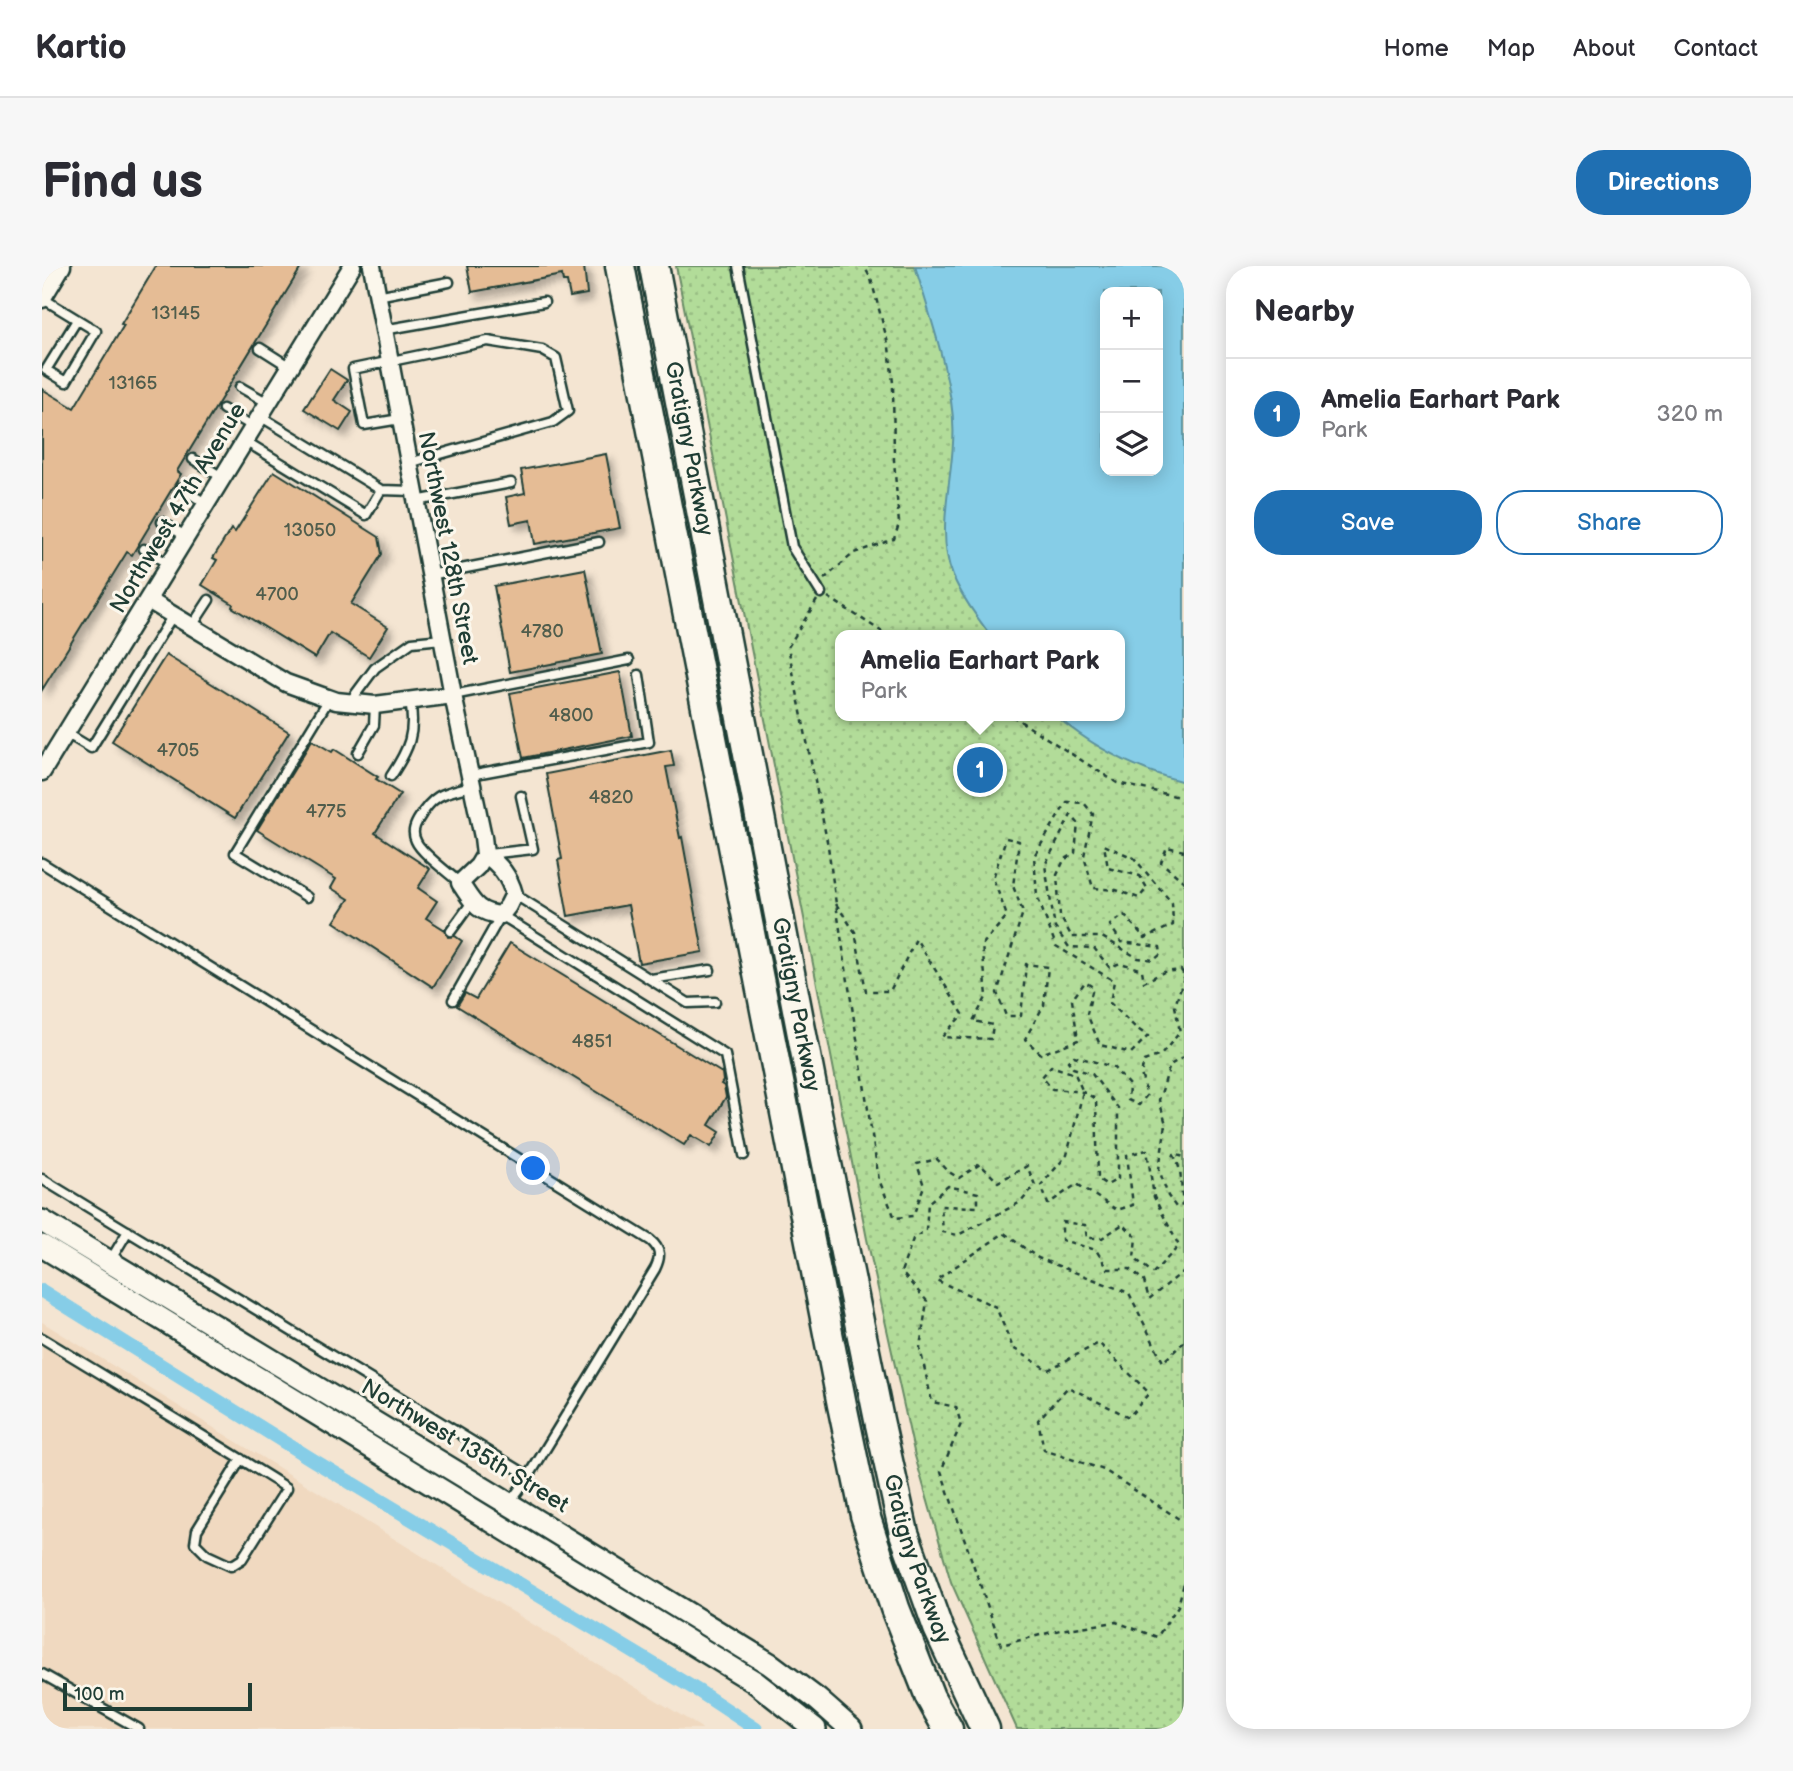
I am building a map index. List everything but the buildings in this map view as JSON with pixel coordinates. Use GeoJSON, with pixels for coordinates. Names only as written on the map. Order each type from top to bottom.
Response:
{"type":"FeatureCollection","features":[{"type":"Feature","properties":{"kind":"highway","name":"Gratigny Parkway"},"geometry":{"type":"LineString","coordinates":[[620,266],[865,1516],[895,1608],[930,1697],[947,1729]]}},
{"type":"Feature","properties":{"kind":"highway","name":"Gratigny Parkway"},"geometry":{"type":"LineString","coordinates":[[654,266],[824,1149],[904,1533],[938,1628],[985,1729]]}},
{"type":"Feature","properties":{"kind":"main road","name":"Northwest 135th Street"},"geometry":{"type":"LineString","coordinates":[[42,1221],[770,1664],[851,1729]]}},
{"type":"Feature","properties":{"kind":"main road"},"geometry":{"type":"LineString","coordinates":[[42,1246],[755,1682],[815,1729]]}},
{"type":"Feature","properties":{"kind":"main road"},"geometry":{"type":"LineString","coordinates":[[496,1524],[509,1504]]}},
{"type":"Feature","properties":{"kind":"street"},"geometry":{"type":"LineString","coordinates":[[42,299],[61,266]]}},
{"type":"Feature","properties":{"kind":"street","name":"Northwest 128th Street"},"geometry":{"type":"LineString","coordinates":[[372,266],[485,854]]}},
{"type":"Feature","properties":{"kind":"street","name":"Northwest 47th Avenue"},"geometry":{"type":"LineString","coordinates":[[42,772],[350,267]]}},
{"type":"Feature","properties":{"kind":"street"},"geometry":{"type":"LineString","coordinates":[[148,600],[286,683],[329,699],[375,705],[453,695]]}},
{"type":"Feature","properties":{"kind":"street"},"geometry":{"type":"LineString","coordinates":[[485,854],[506,874],[514,894],[500,915],[481,911],[460,883],[478,866],[485,854]]}},
{"type":"Feature","properties":{"kind":"lane"},"geometry":{"type":"LineString","coordinates":[[738,266],[792,547],[819,589]]}},
{"type":"Feature","properties":{"kind":"lane"},"geometry":{"type":"LineString","coordinates":[[377,296],[449,282]]}},
{"type":"Feature","properties":{"kind":"lane"},"geometry":{"type":"LineString","coordinates":[[42,299],[96,331],[66,382],[46,370],[77,320]]}},
{"type":"Feature","properties":{"kind":"lane"},"geometry":{"type":"LineString","coordinates":[[383,330],[544,302]]}},
{"type":"Feature","properties":{"kind":"lane"},"geometry":{"type":"LineString","coordinates":[[400,419],[364,425],[353,369],[488,341],[542,349],[556,358],[568,411],[553,422],[409,463]]}},
{"type":"Feature","properties":{"kind":"lane"},"geometry":{"type":"LineString","coordinates":[[260,348],[290,367]]}},
{"type":"Feature","properties":{"kind":"lane"},"geometry":{"type":"LineString","coordinates":[[240,387],[261,415],[381,490],[415,496],[511,483]]}},
{"type":"Feature","properties":{"kind":"lane"},"geometry":{"type":"LineString","coordinates":[[223,409],[261,415]]}},
{"type":"Feature","properties":{"kind":"lane"},"geometry":{"type":"LineString","coordinates":[[245,441],[366,515],[381,490]]}},
{"type":"Feature","properties":{"kind":"lane"},"geometry":{"type":"LineString","coordinates":[[192,459],[223,478]]}},
{"type":"Feature","properties":{"kind":"lane"},"geometry":{"type":"LineString","coordinates":[[181,488],[207,504]]}},
{"type":"Feature","properties":{"kind":"lane"},"geometry":{"type":"LineString","coordinates":[[162,522],[187,537]]}},
{"type":"Feature","properties":{"kind":"lane"},"geometry":{"type":"LineString","coordinates":[[430,575],[599,542]]}},
{"type":"Feature","properties":{"kind":"lane"},"geometry":{"type":"LineString","coordinates":[[145,549],[170,565]]}},
{"type":"Feature","properties":{"kind":"lane"},"geometry":{"type":"LineString","coordinates":[[192,626],[209,600]]}},
{"type":"Feature","properties":{"kind":"lane"},"geometry":{"type":"LineString","coordinates":[[66,733],[91,748],[173,615]]}},
{"type":"Feature","properties":{"kind":"lane"},"geometry":{"type":"LineString","coordinates":[[349,703],[375,668],[412,642],[442,639]]}},
{"type":"Feature","properties":{"kind":"lane"},"geometry":{"type":"LineString","coordinates":[[453,695],[629,660]]}},
{"type":"Feature","properties":{"kind":"lane"},"geometry":{"type":"LineString","coordinates":[[460,883],[417,844],[413,832],[414,826],[432,799],[471,780],[649,742],[639,675]]}},
{"type":"Feature","properties":{"kind":"lane"},"geometry":{"type":"LineString","coordinates":[[307,897],[235,853],[329,699]]}},
{"type":"Feature","properties":{"kind":"lane"},"geometry":{"type":"LineString","coordinates":[[391,776],[410,741],[414,720],[410,701]]}},
{"type":"Feature","properties":{"kind":"lane"},"geometry":{"type":"LineString","coordinates":[[358,753],[374,725],[375,705]]}},
{"type":"Feature","properties":{"kind":"lane"},"geometry":{"type":"LineString","coordinates":[[485,854],[533,849],[521,796]]}},
{"type":"Feature","properties":{"kind":"lane"},"geometry":{"type":"LineString","coordinates":[[42,863],[656,1245],[660,1254],[658,1262],[529,1476],[509,1504]]}},
{"type":"Feature","properties":{"kind":"lane"},"geometry":{"type":"LineString","coordinates":[[514,894],[688,1003],[715,1002]]}},
{"type":"Feature","properties":{"kind":"lane"},"geometry":{"type":"LineString","coordinates":[[451,931],[472,902]]}},
{"type":"Feature","properties":{"kind":"lane"},"geometry":{"type":"LineString","coordinates":[[453,1000],[500,915],[725,1055],[744,1155]]}},
{"type":"Feature","properties":{"kind":"lane"},"geometry":{"type":"LineString","coordinates":[[651,979],[710,970]]}},
{"type":"Feature","properties":{"kind":"lane"},"geometry":{"type":"LineString","coordinates":[[42,1178],[529,1476]]}},
{"type":"Feature","properties":{"kind":"lane"},"geometry":{"type":"LineString","coordinates":[[110,1261],[128,1231]]}},
{"type":"Feature","properties":{"kind":"lane"},"geometry":{"type":"LineString","coordinates":[[42,1338],[241,1459],[287,1488],[242,1559],[231,1566],[207,1555],[195,1543],[197,1530],[241,1459]]}},
{"type":"Feature","properties":{"kind":"lane"},"geometry":{"type":"LineString","coordinates":[[42,1674],[139,1729]]}},
{"type":"Feature","properties":{"kind":"path"},"geometry":{"type":"LineString","coordinates":[[864,266],[889,347],[899,524],[894,539],[854,553],[819,589],[788,647],[828,846],[879,1180],[895,1218],[913,1216],[924,1185],[917,1164],[937,1159],[948,1172],[959,1178],[980,1164],[998,1182],[1027,1166],[1035,1185],[1021,1202],[958,1235],[943,1232],[941,1206],[978,1207],[978,1193],[948,1186],[928,1203],[926,1230],[913,1239],[901,1272],[927,1301],[920,1348],[932,1402],[956,1407],[961,1423],[941,1471],[1001,1645],[1060,1630],[1116,1622],[1157,1637],[1178,1606],[1184,1583]]}},
{"type":"Feature","properties":{"kind":"path"},"geometry":{"type":"LineString","coordinates":[[819,589],[880,630]]}},
{"type":"Feature","properties":{"kind":"path"},"geometry":{"type":"LineString","coordinates":[[1020,721],[1117,783],[1184,798]]}},
{"type":"Feature","properties":{"kind":"path"},"geometry":{"type":"LineString","coordinates":[[836,904],[855,932],[866,990],[890,991],[916,939],[963,1014],[942,1037],[991,1039],[993,1025],[973,1021],[987,996],[982,945],[1007,916],[993,878],[1006,838],[1019,841],[1013,886],[1023,912],[997,993],[1006,1016],[1021,1016],[1026,964],[1048,967],[1044,1005],[1025,1039],[1041,1054],[1078,1040],[1072,1000],[1085,982],[1093,987],[1087,1014],[1100,1045],[1131,1053],[1147,1036],[1110,1003],[1114,981],[1056,946],[1037,897],[1034,856],[1067,802],[1084,803],[1093,814],[1084,856],[1093,888],[1116,890],[1139,898],[1147,888],[1140,876],[1108,868],[1104,845],[1134,858],[1172,903],[1173,925],[1145,939],[1124,915],[1110,925],[1121,942],[1160,947],[1161,954],[1154,960],[1138,958],[1102,937],[1072,937],[1060,916],[1057,876],[1064,860],[1075,853],[1078,822],[1071,816],[1045,865],[1055,928],[1069,947],[1094,948],[1109,967],[1121,963],[1142,970],[1144,982],[1164,972],[1181,970],[1184,976],[1175,1006],[1180,1032],[1161,1055],[1143,1061],[1142,1074],[1147,1095],[1139,1105],[1128,1100],[1129,1085],[1113,1067],[1074,1056],[1068,1061],[1073,1068],[1092,1074],[1118,1108],[1118,1179],[1107,1185],[1098,1179],[1096,1099],[1083,1092],[1052,1089],[1042,1077],[1051,1066],[1075,1074],[1083,1092],[1066,1155],[1041,1185],[1048,1204],[1077,1184],[1117,1210],[1133,1205],[1127,1155],[1147,1150],[1154,1197],[1179,1246],[1153,1273],[1134,1258],[1136,1237],[1123,1224],[1102,1238],[1087,1238],[1085,1225],[1062,1222],[1062,1240],[1096,1250],[1108,1269],[1130,1269],[1144,1282],[1149,1299],[1184,1271]]}},
{"type":"Feature","properties":{"kind":"path"},"geometry":{"type":"LineString","coordinates":[[1184,851],[1167,847],[1161,862],[1184,882]]}},
{"type":"Feature","properties":{"kind":"path"},"geometry":{"type":"LineString","coordinates":[[1184,1057],[1170,1065],[1159,1100],[1166,1124],[1159,1169],[1168,1196],[1176,1206],[1183,1205],[1181,1167],[1173,1154],[1184,1157]]}},
{"type":"Feature","properties":{"kind":"path"},"geometry":{"type":"LineString","coordinates":[[1184,1342],[1163,1362],[1129,1293],[1038,1258],[1004,1233],[936,1280],[996,1307],[1013,1348],[1048,1370],[1099,1343],[1149,1393],[1129,1417],[1068,1387],[1038,1420],[1044,1450],[1104,1470],[1179,1518],[1184,1518]]}},
{"type":"Feature","properties":{"kind":"shaded area"},"geometry":{"type":"Polygon","coordinates":[[[42,1322],[700,1727],[702,1729],[42,1729],[42,1322]]]}},
{"type":"Feature","properties":{"kind":"green space"},"geometry":{"type":"Polygon","coordinates":[[[676,266],[1184,266],[1184,1729],[1017,1729],[951,1582],[915,1456],[867,1239],[676,266]]]}},
{"type":"Feature","properties":{"kind":"water"},"geometry":{"type":"Polygon","coordinates":[[[915,266],[1184,266],[1184,782],[1149,771],[1116,756],[1063,721],[1125,721],[1125,630],[986,630],[970,607],[953,576],[946,544],[946,510],[953,438],[948,384],[915,266]]]}},
{"type":"Feature","properties":{"kind":"waterway"},"geometry":{"type":"LineString","coordinates":[[42,1291],[313,1460],[700,1692],[756,1729]]}},
{"type":"Feature","properties":{"kind":"place","name":"Amelia Earhart Park"},"geometry":{"type":"Point","coordinates":[980,770]}}]}
